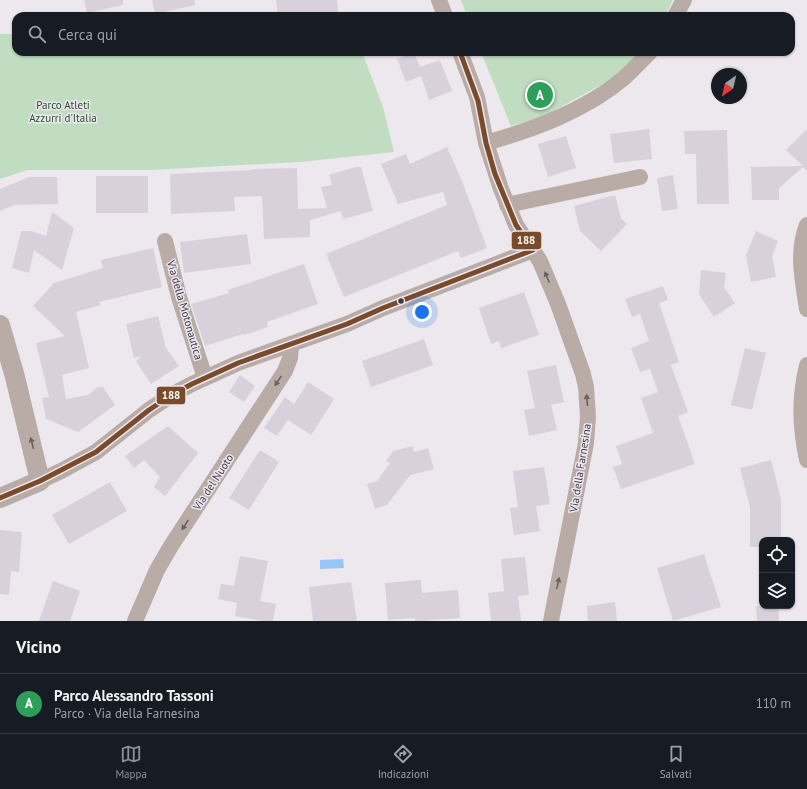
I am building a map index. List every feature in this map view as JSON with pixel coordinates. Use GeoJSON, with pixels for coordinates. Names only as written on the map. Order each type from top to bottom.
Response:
{"type":"FeatureCollection","features":[{"type":"Feature","properties":{"kind":"street"},"geometry":{"type":"LineString","coordinates":[[439,0],[444,12]]}},
{"type":"Feature","properties":{"kind":"street"},"geometry":{"type":"LineString","coordinates":[[677,12],[684,0]]}},
{"type":"Feature","properties":{"kind":"street"},"geometry":{"type":"LineString","coordinates":[[461,56],[478,101],[486,143],[555,119],[593,99],[624,78],[646,56]]}},
{"type":"Feature","properties":{"kind":"street","name":"Via della Farnesina"},"geometry":{"type":"LineString","coordinates":[[486,143],[495,174],[507,205],[516,225],[540,261],[558,304],[586,387],[588,417],[586,443],[551,621]]}},
{"type":"Feature","properties":{"kind":"street"},"geometry":{"type":"LineString","coordinates":[[507,205],[640,177]]}},
{"type":"Feature","properties":{"kind":"street"},"geometry":{"type":"LineString","coordinates":[[807,225],[802,238],[800,253],[807,309]]}},
{"type":"Feature","properties":{"kind":"street","name":"Via della Motonautica"},"geometry":{"type":"LineString","coordinates":[[166,241],[179,297],[205,378]]}},
{"type":"Feature","properties":{"kind":"street"},"geometry":{"type":"LineString","coordinates":[[0,498],[40,482],[96,452],[149,410],[173,394],[205,378],[245,360],[347,324],[533,250]]}},
{"type":"Feature","properties":{"kind":"street"},"geometry":{"type":"LineString","coordinates":[[0,325],[17,385],[40,482]]}},
{"type":"Feature","properties":{"kind":"street","name":"Via del Nuoto"},"geometry":{"type":"LineString","coordinates":[[135,621],[157,570],[171,546],[285,371],[290,358],[291,345]]}},
{"type":"Feature","properties":{"kind":"street"},"geometry":{"type":"LineString","coordinates":[[807,365],[801,408],[801,422],[807,460]]}},
{"type":"Feature","properties":{"kind":"green space"},"geometry":{"type":"Polygon","coordinates":[[[461,0],[673,0],[667,12],[466,12],[461,0]]]}},
{"type":"Feature","properties":{"kind":"green space","name":"Parco Atleti Azzurri d'Italia"},"geometry":{"type":"Polygon","coordinates":[[[0,34],[12,34],[12,56],[364,56],[383,107],[394,152],[300,162],[151,170],[27,170],[0,179],[0,34]]]}},
{"type":"Feature","properties":{"kind":"green space"},"geometry":{"type":"Polygon","coordinates":[[[483,56],[635,56],[619,75],[546,115],[511,126],[483,56]]]}},
{"type":"Feature","properties":{"kind":"water"},"geometry":{"type":"Polygon","coordinates":[[[343,559],[344,568],[320,569],[320,560],[343,559]]]}},
{"type":"Feature","properties":{"kind":"building"},"geometry":{"type":"Polygon","coordinates":[[[84,0],[123,0],[123,5],[87,12],[84,0]]]}},
{"type":"Feature","properties":{"kind":"building"},"geometry":{"type":"Polygon","coordinates":[[[152,0],[194,0],[195,5],[164,12],[155,12],[152,0]]]}},
{"type":"Feature","properties":{"kind":"building"},"geometry":{"type":"Polygon","coordinates":[[[276,0],[337,0],[338,12],[278,12],[276,0]]]}},
{"type":"Feature","properties":{"kind":"building"},"geometry":{"type":"Polygon","coordinates":[[[406,56],[415,56],[420,67],[440,60],[452,91],[429,100],[421,76],[406,82],[397,59],[406,56]]]}},
{"type":"Feature","properties":{"kind":"building"},"geometry":{"type":"Polygon","coordinates":[[[649,129],[652,159],[614,163],[610,134],[649,129]]]}},
{"type":"Feature","properties":{"kind":"building"},"geometry":{"type":"Polygon","coordinates":[[[807,129],[807,171],[803,167],[779,188],[779,200],[752,200],[751,167],[803,166],[786,150],[807,129]]]}},
{"type":"Feature","properties":{"kind":"building"},"geometry":{"type":"Polygon","coordinates":[[[727,130],[729,204],[697,204],[696,154],[685,154],[684,131],[727,130]]]}},
{"type":"Feature","properties":{"kind":"building"},"geometry":{"type":"Polygon","coordinates":[[[566,136],[576,168],[548,177],[538,144],[566,136]]]}},
{"type":"Feature","properties":{"kind":"building"},"geometry":{"type":"Polygon","coordinates":[[[447,147],[462,181],[487,248],[461,258],[458,251],[344,297],[326,254],[447,205],[443,192],[398,204],[381,164],[406,154],[410,164],[447,147]]]}},
{"type":"Feature","properties":{"kind":"building"},"geometry":{"type":"Polygon","coordinates":[[[356,167],[361,167],[373,211],[343,219],[341,211],[310,220],[310,237],[264,239],[262,196],[234,197],[235,211],[171,214],[170,174],[297,168],[298,209],[327,208],[321,187],[332,185],[329,175],[356,167]]]}},
{"type":"Feature","properties":{"kind":"building"},"geometry":{"type":"Polygon","coordinates":[[[673,175],[678,209],[662,211],[657,178],[673,175]]]}},
{"type":"Feature","properties":{"kind":"building"},"geometry":{"type":"Polygon","coordinates":[[[96,176],[148,176],[148,213],[96,213],[96,176]]]}},
{"type":"Feature","properties":{"kind":"building"},"geometry":{"type":"Polygon","coordinates":[[[29,177],[57,177],[58,204],[15,205],[0,211],[0,189],[29,177]]]}},
{"type":"Feature","properties":{"kind":"building"},"geometry":{"type":"Polygon","coordinates":[[[615,195],[621,218],[627,224],[601,251],[580,231],[574,206],[615,195]]]}},
{"type":"Feature","properties":{"kind":"building"},"geometry":{"type":"Polygon","coordinates":[[[52,212],[74,228],[62,270],[34,250],[29,273],[12,268],[21,231],[31,231],[46,236],[52,212]]]}},
{"type":"Feature","properties":{"kind":"building"},"geometry":{"type":"Polygon","coordinates":[[[756,231],[778,241],[772,256],[776,277],[751,282],[746,255],[756,231]]]}},
{"type":"Feature","properties":{"kind":"building"},"geometry":{"type":"Polygon","coordinates":[[[247,234],[251,264],[184,273],[180,242],[247,234]]]}},
{"type":"Feature","properties":{"kind":"building"},"geometry":{"type":"Polygon","coordinates":[[[153,248],[162,287],[99,302],[101,305],[76,312],[89,368],[62,375],[66,399],[88,395],[98,387],[103,387],[115,405],[78,432],[46,419],[42,398],[49,397],[36,343],[65,336],[33,306],[54,283],[103,268],[101,260],[153,248]]]}},
{"type":"Feature","properties":{"kind":"building"},"geometry":{"type":"Polygon","coordinates":[[[304,264],[318,304],[267,322],[268,327],[205,346],[191,304],[229,293],[228,290],[304,264]]]}},
{"type":"Feature","properties":{"kind":"building"},"geometry":{"type":"Polygon","coordinates":[[[701,270],[726,273],[724,287],[735,303],[714,317],[699,294],[701,270]]]}},
{"type":"Feature","properties":{"kind":"building"},"geometry":{"type":"Polygon","coordinates":[[[663,286],[668,300],[659,303],[679,362],[671,365],[688,412],[678,416],[695,464],[621,489],[613,467],[622,464],[616,446],[653,433],[641,398],[658,392],[650,369],[640,372],[631,348],[649,341],[640,314],[632,317],[625,299],[663,286]]]}},
{"type":"Feature","properties":{"kind":"building"},"geometry":{"type":"Polygon","coordinates":[[[524,292],[539,335],[501,348],[499,341],[491,344],[479,308],[524,292]]]}},
{"type":"Feature","properties":{"kind":"building"},"geometry":{"type":"Polygon","coordinates":[[[158,316],[166,348],[179,366],[151,384],[136,361],[142,356],[134,358],[126,324],[158,316]]]}},
{"type":"Feature","properties":{"kind":"building"},"geometry":{"type":"Polygon","coordinates":[[[424,339],[433,365],[371,387],[362,361],[424,339]]]}},
{"type":"Feature","properties":{"kind":"building"},"geometry":{"type":"Polygon","coordinates":[[[745,348],[766,353],[752,410],[731,405],[745,348]]]}},
{"type":"Feature","properties":{"kind":"building"},"geometry":{"type":"Polygon","coordinates":[[[556,365],[564,402],[551,405],[557,430],[529,436],[524,410],[535,408],[527,371],[556,365]]]}},
{"type":"Feature","properties":{"kind":"building"},"geometry":{"type":"Polygon","coordinates":[[[240,375],[255,386],[244,402],[229,392],[240,375]]]}},
{"type":"Feature","properties":{"kind":"building"},"geometry":{"type":"Polygon","coordinates":[[[308,382],[334,399],[311,435],[288,420],[277,436],[264,428],[285,397],[294,404],[308,382]]]}},
{"type":"Feature","properties":{"kind":"building"},"geometry":{"type":"Polygon","coordinates":[[[168,426],[198,453],[165,496],[154,487],[160,477],[144,460],[134,468],[125,456],[168,426]]]}},
{"type":"Feature","properties":{"kind":"building"},"geometry":{"type":"Polygon","coordinates":[[[413,446],[414,452],[428,448],[434,469],[410,475],[387,505],[375,509],[367,484],[377,481],[390,463],[386,461],[393,451],[413,446]]]}},
{"type":"Feature","properties":{"kind":"building"},"geometry":{"type":"Polygon","coordinates":[[[260,450],[279,462],[249,510],[229,498],[260,450]]]}},
{"type":"Feature","properties":{"kind":"building"},"geometry":{"type":"Polygon","coordinates":[[[771,460],[781,499],[781,537],[759,537],[759,547],[750,547],[750,507],[740,468],[771,460]]]}},
{"type":"Feature","properties":{"kind":"building"},"geometry":{"type":"Polygon","coordinates":[[[544,467],[550,504],[536,506],[540,531],[514,535],[510,508],[518,507],[513,471],[544,467]]]}},
{"type":"Feature","properties":{"kind":"building"},"geometry":{"type":"Polygon","coordinates":[[[110,482],[127,511],[69,544],[52,515],[110,482]]]}},
{"type":"Feature","properties":{"kind":"building"},"geometry":{"type":"Polygon","coordinates":[[[0,530],[22,532],[19,572],[11,571],[9,595],[0,594],[0,530]]]}},
{"type":"Feature","properties":{"kind":"building"},"geometry":{"type":"Polygon","coordinates":[[[704,554],[721,607],[673,621],[657,568],[704,554]]]}},
{"type":"Feature","properties":{"kind":"building"},"geometry":{"type":"Polygon","coordinates":[[[240,556],[268,561],[260,601],[276,604],[273,621],[263,621],[235,616],[237,603],[218,599],[221,584],[234,586],[240,556]]]}},
{"type":"Feature","properties":{"kind":"building"},"geometry":{"type":"Polygon","coordinates":[[[525,557],[529,595],[518,596],[521,621],[491,621],[488,593],[504,591],[501,559],[525,557]]]}},
{"type":"Feature","properties":{"kind":"building"},"geometry":{"type":"Polygon","coordinates":[[[421,580],[422,593],[458,590],[460,618],[421,621],[415,621],[415,618],[388,620],[385,583],[421,580]]]}},
{"type":"Feature","properties":{"kind":"building"},"geometry":{"type":"Polygon","coordinates":[[[53,581],[80,591],[70,621],[39,621],[53,581]]]}},
{"type":"Feature","properties":{"kind":"building"},"geometry":{"type":"Polygon","coordinates":[[[351,582],[357,621],[313,621],[309,587],[351,582]]]}},
{"type":"Feature","properties":{"kind":"building"},"geometry":{"type":"Polygon","coordinates":[[[615,602],[617,621],[588,621],[587,606],[615,602]]]}},
{"type":"Feature","properties":{"kind":"building"},"geometry":{"type":"Polygon","coordinates":[[[756,606],[759,606],[759,609],[778,609],[779,621],[757,621],[756,606]]]}},
{"type":"Feature","properties":{"kind":"transit line","name":"188"},"geometry":{"type":"LineString","coordinates":[[0,498],[40,481],[96,452],[149,410],[173,394],[192,384],[238,363],[347,324],[383,308],[533,250],[516,225],[495,174],[486,143],[478,101],[461,56]]}},
{"type":"Feature","properties":{"kind":"place","name":"Parco Alessandro Tassoni"},"geometry":{"type":"Point","coordinates":[540,95]}}]}
